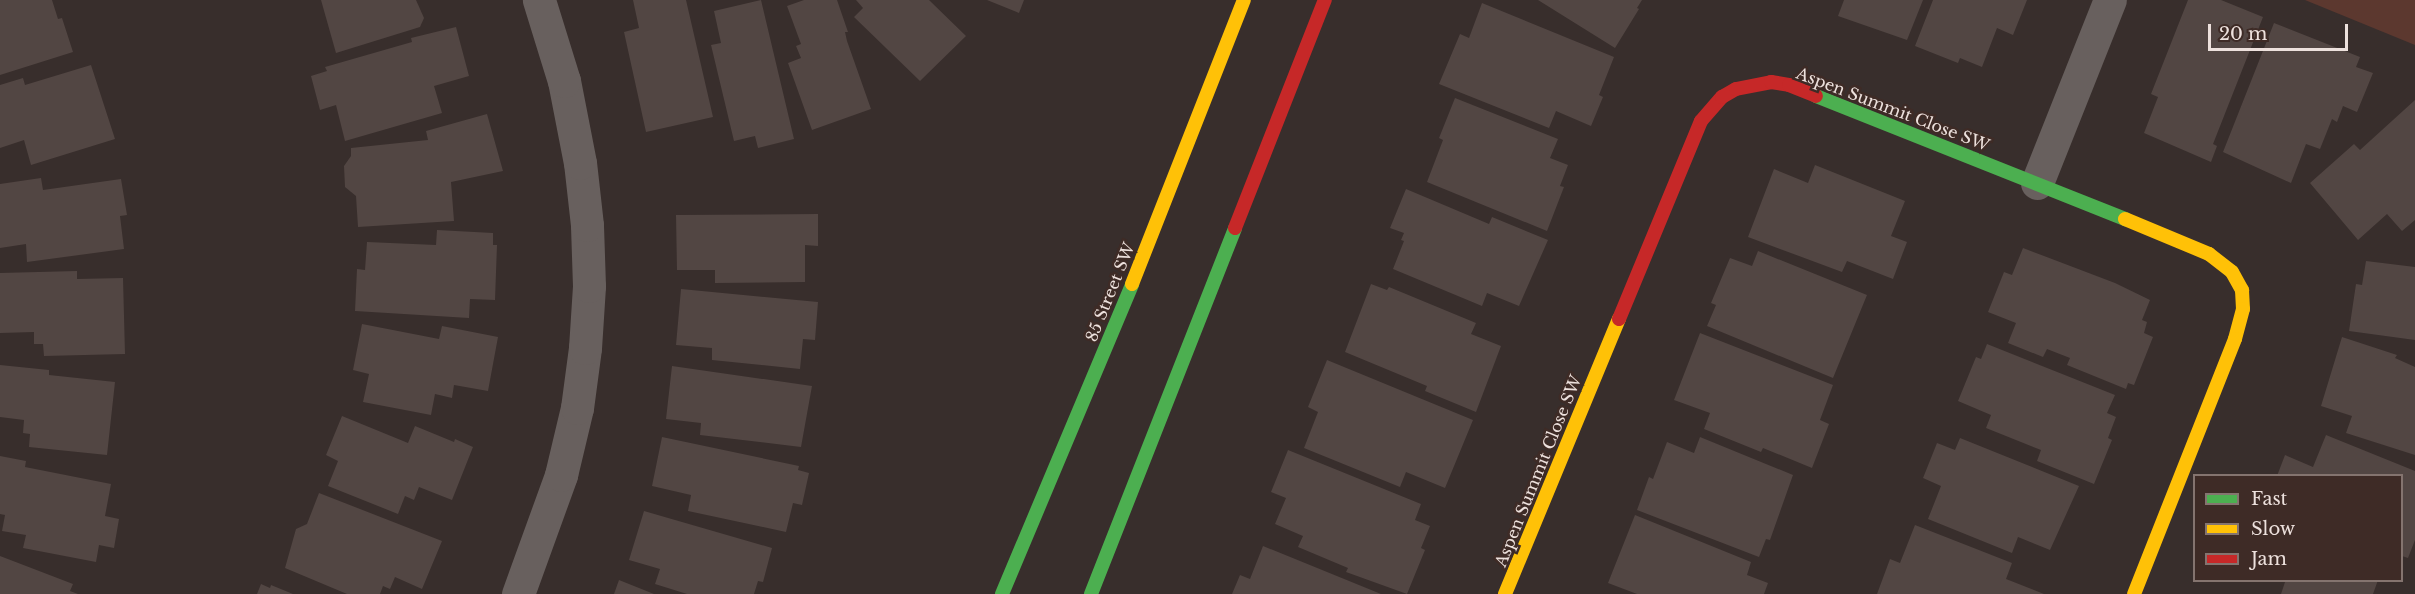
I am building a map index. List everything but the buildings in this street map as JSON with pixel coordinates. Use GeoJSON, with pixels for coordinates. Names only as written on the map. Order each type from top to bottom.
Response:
{"type":"FeatureCollection","features":[{"type":"Feature","properties":{"kind":"street"},"geometry":{"type":"LineString","coordinates":[[518,594],[561,475],[578,398],[585,348],[589,286],[587,225],[580,164],[564,81],[539,0]]}},
{"type":"Feature","properties":{"kind":"street","name":"85 Street SW"},"geometry":{"type":"LineString","coordinates":[[1002,594],[1120,314],[1244,0]]}},
{"type":"Feature","properties":{"kind":"street"},"geometry":{"type":"LineString","coordinates":[[1091,594],[1325,0]]}},
{"type":"Feature","properties":{"kind":"street"},"geometry":{"type":"LineString","coordinates":[[2037,183],[2110,0]]}},
{"type":"Feature","properties":{"kind":"street","name":"Aspen Summit Close SW"},"geometry":{"type":"LineString","coordinates":[[1505,594],[1701,121],[1722,97],[1753,83],[1771,82],[1789,85],[2037,183],[2208,254],[2232,272],[2242,290],[2243,309],[2235,339],[2134,594]]}},
{"type":"Feature","properties":{"kind":"shaded area"},"geometry":{"type":"Polygon","coordinates":[[[2305,0],[2415,0],[2415,45],[2305,0]]]}},
{"type":"Feature","properties":{"kind":"traffic: fast"},"geometry":{"type":"LineString","coordinates":[[1816,96],[2125,219]]}},
{"type":"Feature","properties":{"kind":"traffic: fast"},"geometry":{"type":"LineString","coordinates":[[1091,594],[1235,228]]}},
{"type":"Feature","properties":{"kind":"traffic: fast"},"geometry":{"type":"LineString","coordinates":[[1002,594],[1132,284]]}},
{"type":"Feature","properties":{"kind":"traffic: slow"},"geometry":{"type":"LineString","coordinates":[[1132,284],[1244,0]]}},
{"type":"Feature","properties":{"kind":"traffic: slow"},"geometry":{"type":"LineString","coordinates":[[2125,219],[2209,254],[2232,272],[2242,290],[2243,309],[2235,339],[2134,594]]}},
{"type":"Feature","properties":{"kind":"traffic: slow"},"geometry":{"type":"LineString","coordinates":[[1505,594],[1619,319]]}},
{"type":"Feature","properties":{"kind":"traffic: jam"},"geometry":{"type":"LineString","coordinates":[[1235,228],[1325,0]]}},
{"type":"Feature","properties":{"kind":"traffic: jam"},"geometry":{"type":"LineString","coordinates":[[1619,319],[1701,121],[1722,97],[1736,89],[1771,82],[1789,85],[1816,96]]}}]}
